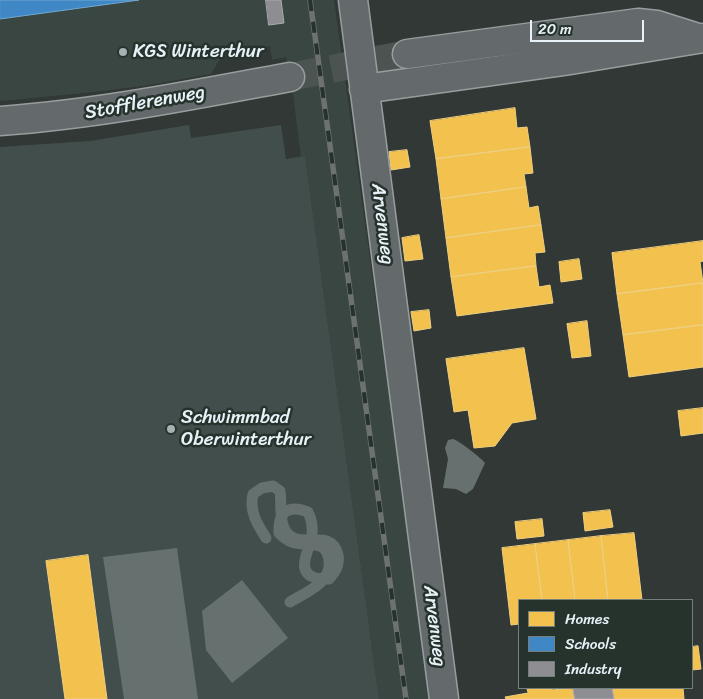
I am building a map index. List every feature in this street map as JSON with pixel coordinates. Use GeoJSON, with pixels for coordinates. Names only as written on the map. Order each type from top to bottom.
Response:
{"type":"FeatureCollection","features":[{"type":"Feature","properties":{"kind":"street","name":"Arvenweg"},"geometry":{"type":"LineString","coordinates":[[353,0],[444,699]]}},
{"type":"Feature","properties":{"kind":"street"},"geometry":{"type":"LineString","coordinates":[[407,54],[638,23],[657,25],[702,38]]}},
{"type":"Feature","properties":{"kind":"street"},"geometry":{"type":"LineString","coordinates":[[364,89],[564,61],[702,38]]}},
{"type":"Feature","properties":{"kind":"street","name":"Stofflerenweg"},"geometry":{"type":"LineString","coordinates":[[0,121],[45,118],[114,109],[290,77]]}},
{"type":"Feature","properties":{"kind":"shaded area"},"geometry":{"type":"Polygon","coordinates":[[[0,0],[334,0],[431,699],[379,699],[305,157],[301,157],[286,57],[272,60],[270,46],[221,57],[211,74],[143,86],[0,101],[0,0]]]}},
{"type":"Feature","properties":{"kind":"shaded area","name":"Schwimmbad Oberwinterthur"},"geometry":{"type":"Polygon","coordinates":[[[189,125],[191,138],[281,125],[286,159],[305,156],[379,699],[0,699],[0,147],[90,141],[189,125]]]}},
{"type":"Feature","properties":{"kind":"shaded area"},"geometry":{"type":"Polygon","coordinates":[[[453,439],[485,463],[473,489],[466,494],[456,489],[443,488],[448,459],[445,448],[448,440],[453,439]]]}},
{"type":"Feature","properties":{"kind":"shaded area"},"geometry":{"type":"Polygon","coordinates":[[[177,548],[198,699],[124,699],[103,557],[177,548]]]}},
{"type":"Feature","properties":{"kind":"shaded area"},"geometry":{"type":"Polygon","coordinates":[[[242,580],[288,638],[232,683],[206,650],[202,611],[242,580]]]}},
{"type":"Feature","properties":{"kind":"building: Homes"},"geometry":{"type":"Polygon","coordinates":[[[515,108],[517,128],[527,127],[530,147],[436,159],[430,121],[515,108]]]}},
{"type":"Feature","properties":{"kind":"building: Homes"},"geometry":{"type":"Polygon","coordinates":[[[530,147],[533,173],[524,174],[526,187],[441,199],[436,159],[530,147]]]}},
{"type":"Feature","properties":{"kind":"building: Homes"},"geometry":{"type":"Polygon","coordinates":[[[407,150],[410,167],[391,170],[389,152],[407,150]]]}},
{"type":"Feature","properties":{"kind":"building: Homes"},"geometry":{"type":"Polygon","coordinates":[[[526,187],[529,208],[538,206],[541,225],[446,238],[441,199],[526,187]]]}},
{"type":"Feature","properties":{"kind":"building: Homes"},"geometry":{"type":"Polygon","coordinates":[[[541,225],[545,252],[535,253],[536,266],[451,277],[446,238],[541,225]]]}},
{"type":"Feature","properties":{"kind":"building: Homes"},"geometry":{"type":"Polygon","coordinates":[[[419,235],[423,259],[405,261],[402,238],[419,235]]]}},
{"type":"Feature","properties":{"kind":"building: Homes"},"geometry":{"type":"Polygon","coordinates":[[[703,241],[703,261],[700,262],[703,283],[617,294],[612,253],[703,241]]]}},
{"type":"Feature","properties":{"kind":"building: Homes"},"geometry":{"type":"Polygon","coordinates":[[[579,259],[582,279],[561,282],[559,262],[579,259]]]}},
{"type":"Feature","properties":{"kind":"building: Homes"},"geometry":{"type":"Polygon","coordinates":[[[536,266],[539,287],[550,285],[553,303],[457,316],[451,277],[536,266]]]}},
{"type":"Feature","properties":{"kind":"building: Homes"},"geometry":{"type":"Polygon","coordinates":[[[703,283],[703,325],[623,335],[617,294],[703,283]]]}},
{"type":"Feature","properties":{"kind":"building: Homes"},"geometry":{"type":"Polygon","coordinates":[[[429,310],[431,328],[414,331],[411,312],[429,310]]]}},
{"type":"Feature","properties":{"kind":"building: Homes"},"geometry":{"type":"Polygon","coordinates":[[[587,321],[591,356],[572,358],[567,324],[587,321]]]}},
{"type":"Feature","properties":{"kind":"building: Homes"},"geometry":{"type":"Polygon","coordinates":[[[703,325],[703,367],[629,377],[623,335],[703,325]]]}},
{"type":"Feature","properties":{"kind":"building: Homes"},"geometry":{"type":"Polygon","coordinates":[[[524,348],[536,419],[512,423],[495,446],[474,448],[468,410],[454,412],[446,359],[524,348]]]}},
{"type":"Feature","properties":{"kind":"building: Homes"},"geometry":{"type":"Polygon","coordinates":[[[703,408],[703,433],[681,436],[678,411],[703,408]]]}},
{"type":"Feature","properties":{"kind":"building: Homes"},"geometry":{"type":"Polygon","coordinates":[[[610,510],[613,527],[585,531],[583,513],[610,510]]]}},
{"type":"Feature","properties":{"kind":"building: Homes"},"geometry":{"type":"Polygon","coordinates":[[[542,519],[544,536],[517,539],[515,522],[542,519]]]}},
{"type":"Feature","properties":{"kind":"building: Homes"},"geometry":{"type":"Polygon","coordinates":[[[634,533],[642,599],[608,599],[601,536],[634,533]]]}},
{"type":"Feature","properties":{"kind":"building: Homes"},"geometry":{"type":"Polygon","coordinates":[[[601,536],[608,599],[575,599],[568,540],[601,536]]]}},
{"type":"Feature","properties":{"kind":"building: Homes"},"geometry":{"type":"Polygon","coordinates":[[[568,540],[575,599],[542,599],[535,544],[568,540]]]}},
{"type":"Feature","properties":{"kind":"building: Homes"},"geometry":{"type":"Polygon","coordinates":[[[535,544],[542,599],[518,599],[518,624],[511,625],[502,548],[535,544]]]}},
{"type":"Feature","properties":{"kind":"building: Homes"},"geometry":{"type":"Polygon","coordinates":[[[88,555],[107,699],[65,699],[46,561],[88,555]]]}},
{"type":"Feature","properties":{"kind":"building: Homes"},"geometry":{"type":"Polygon","coordinates":[[[698,646],[701,669],[693,670],[693,647],[698,646]]]}},
{"type":"Feature","properties":{"kind":"building: Homes"},"geometry":{"type":"Polygon","coordinates":[[[527,689],[573,689],[575,699],[506,699],[505,697],[528,693],[527,689]]]}},
{"type":"Feature","properties":{"kind":"building: Homes"},"geometry":{"type":"Polygon","coordinates":[[[612,689],[683,689],[684,699],[614,699],[612,689]]]}},
{"type":"Feature","properties":{"kind":"building: Schools"},"geometry":{"type":"Polygon","coordinates":[[[0,0],[139,0],[0,19],[0,0]]]}},
{"type":"Feature","properties":{"kind":"building: Industry"},"geometry":{"type":"Polygon","coordinates":[[[266,0],[281,0],[284,23],[269,25],[266,0]]]}},
{"type":"Feature","properties":{"kind":"building: Industry"},"geometry":{"type":"Polygon","coordinates":[[[573,689],[612,689],[614,699],[575,699],[573,689]]]}},
{"type":"Feature","properties":{"kind":"waterway"},"geometry":{"type":"LineString","coordinates":[[266,538],[253,512],[252,500],[253,494],[262,488],[273,486],[280,491],[281,514],[282,520],[283,526],[289,535],[301,540],[309,540],[316,540],[323,540],[330,542],[335,547],[338,562],[329,579],[325,579],[323,578],[315,578],[308,574],[305,569],[305,558],[307,552],[309,546],[311,540],[312,535],[312,526],[308,512],[295,509],[282,515],[280,520],[279,533],[295,543],[300,544],[305,544],[310,544],[322,547],[326,551],[329,560],[329,568],[326,575],[322,581],[290,602]]}},
{"type":"Feature","properties":{"kind":"tunnel"},"geometry":{"type":"LineString","coordinates":[[290,77],[407,54]]}},
{"type":"Feature","properties":{"kind":"railway"},"geometry":{"type":"LineString","coordinates":[[310,0],[406,699]]}},
{"type":"Feature","properties":{"kind":"place","name":"KGS Winterthur"},"geometry":{"type":"Point","coordinates":[123,52]}},
{"type":"Feature","properties":{"kind":"place","name":"Schwimmbad Oberwinterthur"},"geometry":{"type":"Point","coordinates":[171,429]}}]}
